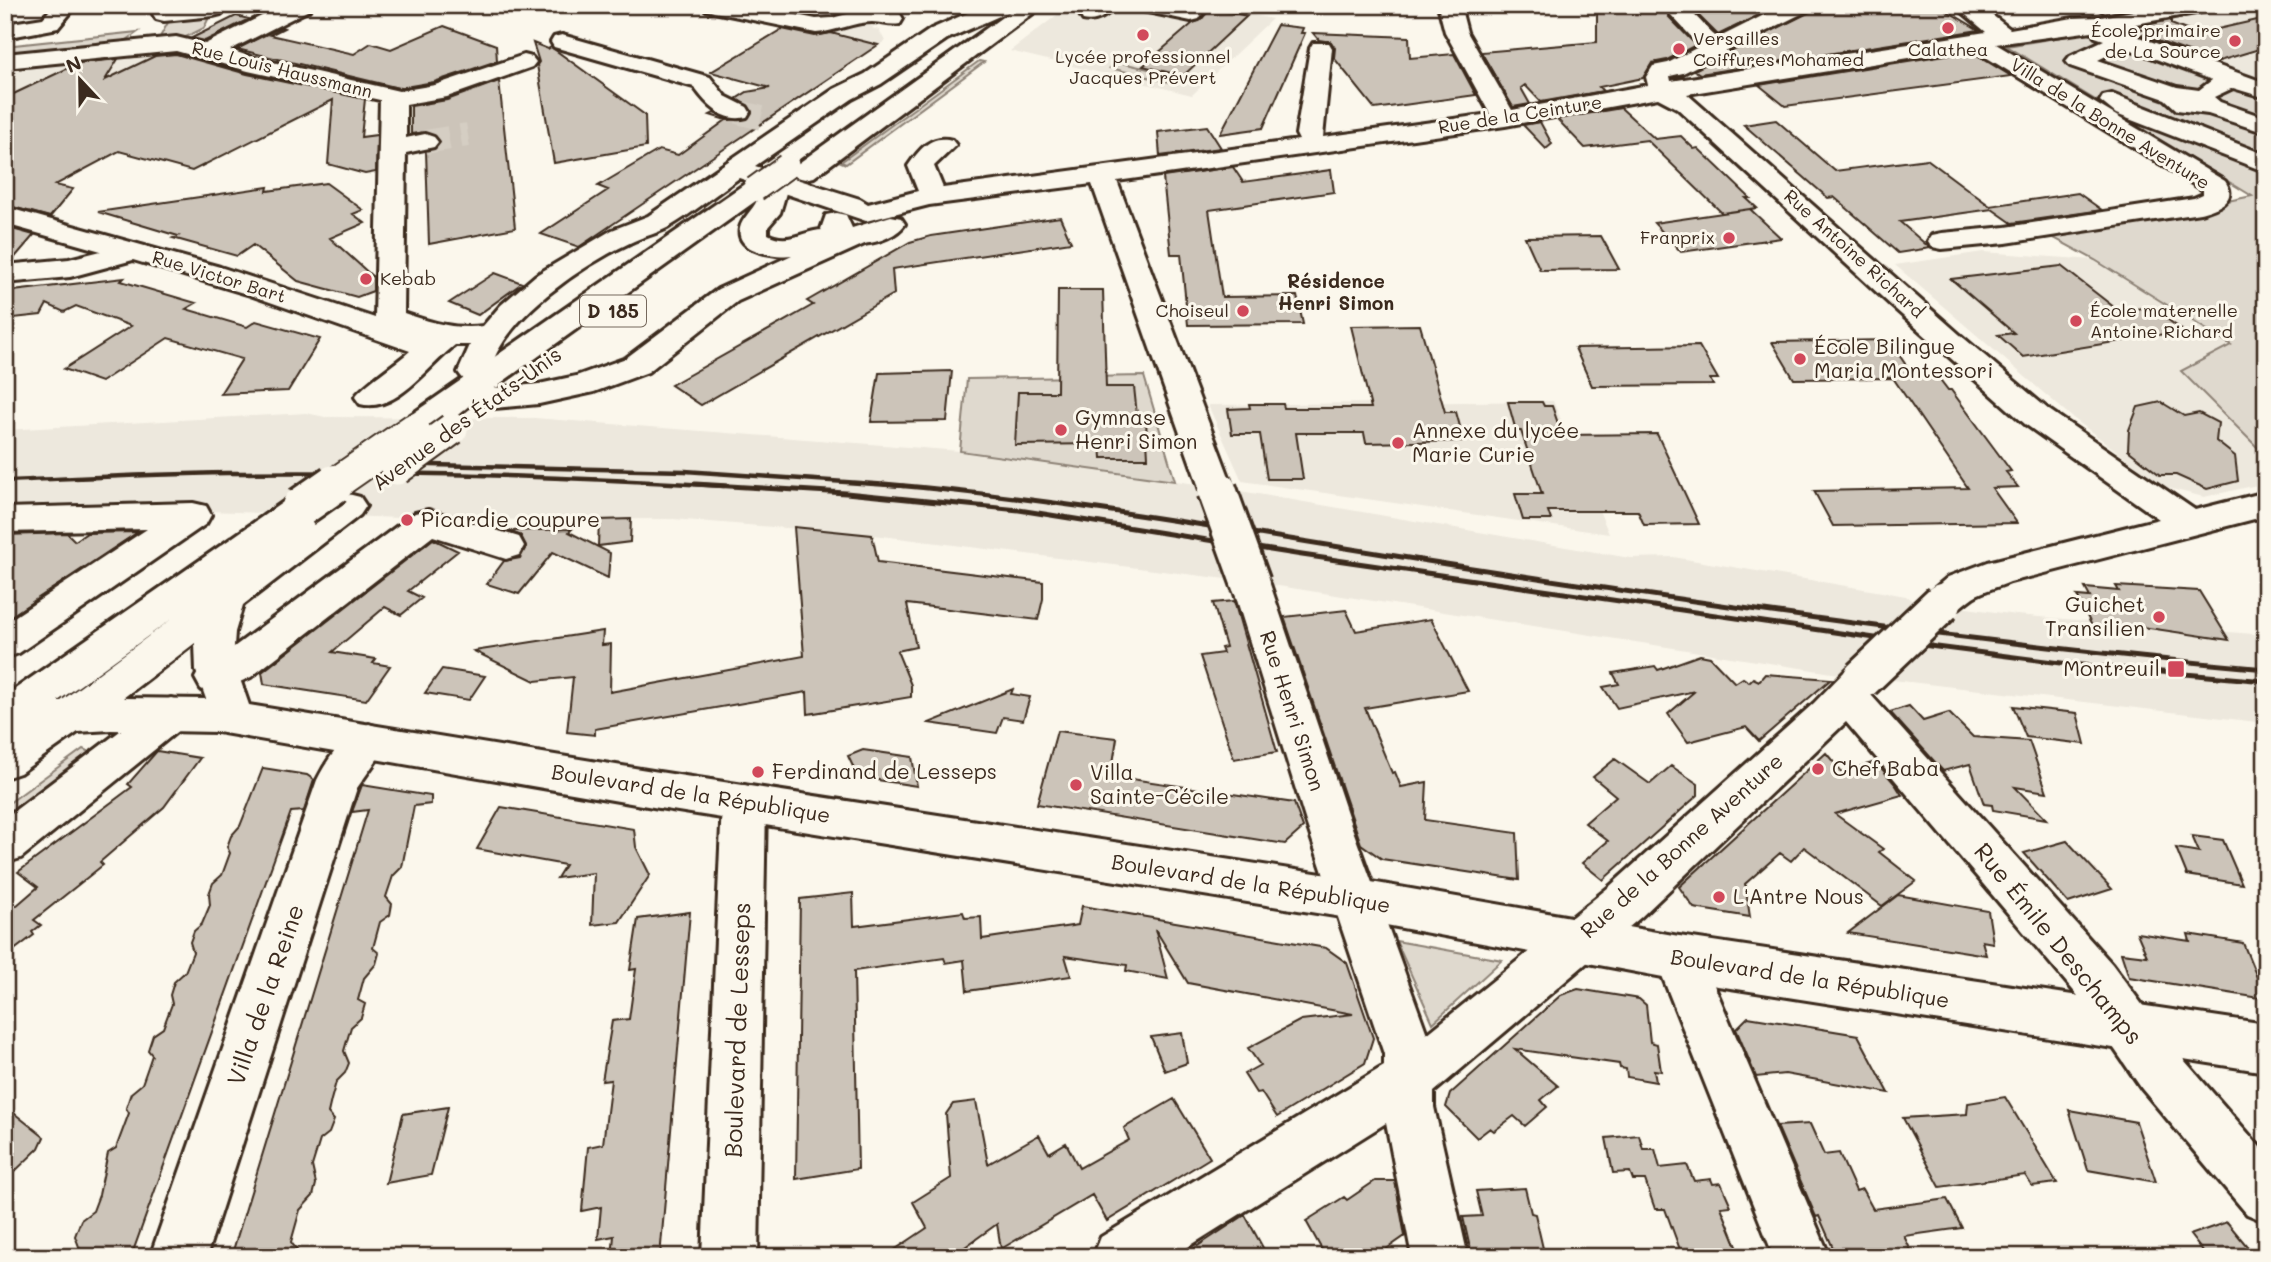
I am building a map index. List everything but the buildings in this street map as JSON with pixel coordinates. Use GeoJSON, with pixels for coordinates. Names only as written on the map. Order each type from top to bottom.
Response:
{"type":"FeatureCollection","features":[{"type":"Feature","properties":{"kind":"street"},"geometry":{"type":"LineString","coordinates":[[5,31],[50,23],[65,5]]}},
{"type":"Feature","properties":{"kind":"street"},"geometry":{"type":"LineString","coordinates":[[145,46],[166,10],[213,9],[214,5]]}},
{"type":"Feature","properties":{"kind":"street"},"geometry":{"type":"LineString","coordinates":[[209,51],[301,5]]}},
{"type":"Feature","properties":{"kind":"street"},"geometry":{"type":"LineString","coordinates":[[714,5],[778,11]]}},
{"type":"Feature","properties":{"kind":"street","name":"Avenue des États-Unis"},"geometry":{"type":"LineString","coordinates":[[622,236],[619,229],[771,121],[834,92],[873,79],[939,34],[1007,5]]}},
{"type":"Feature","properties":{"kind":"street","name":"Avenue des États-Unis"},"geometry":{"type":"LineString","coordinates":[[803,177],[1007,5]]}},
{"type":"Feature","properties":{"kind":"street","name":"Avenue des États-Unis"},"geometry":{"type":"LineString","coordinates":[[38,702],[113,683],[452,429],[488,367],[512,311],[546,281],[622,236],[755,184],[803,177],[1032,5]]}},
{"type":"Feature","properties":{"kind":"street"},"geometry":{"type":"LineString","coordinates":[[1146,5],[1191,15]]}},
{"type":"Feature","properties":{"kind":"street"},"geometry":{"type":"LineString","coordinates":[[1449,5],[1456,32],[1505,119]]}},
{"type":"Feature","properties":{"kind":"street"},"geometry":{"type":"LineString","coordinates":[[1761,5],[1792,9]]}},
{"type":"Feature","properties":{"kind":"street"},"geometry":{"type":"LineString","coordinates":[[1965,5],[2012,41],[2069,65],[2193,101],[2266,126]]}},
{"type":"Feature","properties":{"kind":"street","name":"Rue de la Ceinture"},"geometry":{"type":"LineString","coordinates":[[2073,25],[2101,24],[2201,5]]}},
{"type":"Feature","properties":{"kind":"street","name":"Rue de la Ceinture"},"geometry":{"type":"LineString","coordinates":[[856,224],[898,203],[933,196],[965,194],[1505,119],[1676,86],[1975,41],[2012,41],[2090,18],[2156,6]]}},
{"type":"Feature","properties":{"kind":"street"},"geometry":{"type":"LineString","coordinates":[[1676,86],[1717,47],[1792,9]]}},
{"type":"Feature","properties":{"kind":"street","name":"Avenue des États-Unis"},"geometry":{"type":"LineString","coordinates":[[5,761],[38,702],[301,507],[414,429],[488,367],[755,184],[834,92],[897,40],[903,23],[846,21],[816,26],[778,11]]}},
{"type":"Feature","properties":{"kind":"street"},"geometry":{"type":"LineString","coordinates":[[1681,14],[1703,38],[1717,47]]}},
{"type":"Feature","properties":{"kind":"street"},"geometry":{"type":"LineString","coordinates":[[2069,65],[2113,35],[2266,91]]}},
{"type":"Feature","properties":{"kind":"street","name":"Villa de la Bonne Aventure"},"geometry":{"type":"LineString","coordinates":[[1942,241],[2006,235],[2200,205],[2216,198],[2216,187],[1975,41]]}},
{"type":"Feature","properties":{"kind":"street"},"geometry":{"type":"LineString","coordinates":[[562,42],[702,82],[716,101],[738,112]]}},
{"type":"Feature","properties":{"kind":"street","name":"Rue Louis Haussmann"},"geometry":{"type":"LineString","coordinates":[[5,61],[176,44],[248,64],[390,96],[394,99],[390,298]]}},
{"type":"Feature","properties":{"kind":"street"},"geometry":{"type":"LineString","coordinates":[[1314,146],[1309,134],[1321,48]]}},
{"type":"Feature","properties":{"kind":"street"},"geometry":{"type":"LineString","coordinates":[[394,99],[439,92],[524,62]]}},
{"type":"Feature","properties":{"kind":"street"},"geometry":{"type":"LineString","coordinates":[[2069,65],[2125,109],[2264,162]]}},
{"type":"Feature","properties":{"kind":"street"},"geometry":{"type":"LineString","coordinates":[[2157,122],[2231,79]]}},
{"type":"Feature","properties":{"kind":"street","name":"Rue Antoine Richard"},"geometry":{"type":"LineString","coordinates":[[1676,86],[1833,238],[2037,416],[2091,459],[2101,475],[2174,527]]}},
{"type":"Feature","properties":{"kind":"street"},"geometry":{"type":"LineString","coordinates":[[394,148],[425,142]]}},
{"type":"Feature","properties":{"kind":"street"},"geometry":{"type":"LineString","coordinates":[[933,196],[921,166],[927,157],[943,145]]}},
{"type":"Feature","properties":{"kind":"street","name":"Rue Henri Simon"},"geometry":{"type":"LineString","coordinates":[[1102,175],[1251,584],[1354,899],[1409,1054],[1408,1107],[1440,1257]]}},
{"type":"Feature","properties":{"kind":"street"},"geometry":{"type":"LineString","coordinates":[[803,177],[856,224],[799,246],[785,248],[761,243],[754,237],[754,226],[766,213],[755,184],[803,177]]}},
{"type":"Feature","properties":{"kind":"street","name":"Rue de la Ceinture"},"geometry":{"type":"LineString","coordinates":[[856,224],[965,194]]}},
{"type":"Feature","properties":{"kind":"street","name":"Rue Victor Bart"},"geometry":{"type":"LineString","coordinates":[[5,215],[438,343]]}},
{"type":"Feature","properties":{"kind":"street"},"geometry":{"type":"LineString","coordinates":[[488,367],[539,394],[583,385],[637,365],[728,295],[856,224]]}},
{"type":"Feature","properties":{"kind":"street"},"geometry":{"type":"LineString","coordinates":[[5,274],[70,268],[134,251]]}},
{"type":"Feature","properties":{"kind":"street"},"geometry":{"type":"LineString","coordinates":[[344,315],[390,298],[389,316],[438,343],[402,378],[371,397]]}},
{"type":"Feature","properties":{"kind":"street","name":"Avenue des États-Unis"},"geometry":{"type":"LineString","coordinates":[[438,343],[448,355],[488,367]]}},
{"type":"Feature","properties":{"kind":"street","name":"Rue de la Bonne Aventure"},"geometry":{"type":"LineString","coordinates":[[1121,1257],[1410,1080],[1625,902],[1961,587],[1979,578],[2266,504]]}},
{"type":"Feature","properties":{"kind":"street"},"geometry":{"type":"LineString","coordinates":[[5,520],[193,515],[5,643]]}},
{"type":"Feature","properties":{"kind":"street"},"geometry":{"type":"LineString","coordinates":[[223,705],[237,666],[429,522],[506,546]]}},
{"type":"Feature","properties":{"kind":"street"},"geometry":{"type":"LineString","coordinates":[[223,705],[212,658],[214,634],[228,595]]}},
{"type":"Feature","properties":{"kind":"street","name":"Boulevard de la République"},"geometry":{"type":"LineString","coordinates":[[113,683],[182,692],[197,699],[369,741],[1354,899],[1679,958],[2266,1048]]}},
{"type":"Feature","properties":{"kind":"street","name":"Rue Émile Deschamps"},"geometry":{"type":"LineString","coordinates":[[1854,687],[2095,980],[2160,1071],[2266,1195]]}},
{"type":"Feature","properties":{"kind":"street","name":"Boulevard de la République"},"geometry":{"type":"LineString","coordinates":[[5,720],[38,702],[111,714],[171,714],[223,705]]}},
{"type":"Feature","properties":{"kind":"street"},"geometry":{"type":"LineString","coordinates":[[5,844],[171,714]]}},
{"type":"Feature","properties":{"kind":"street","name":"Villa de la Reine"},"geometry":{"type":"LineString","coordinates":[[178,1257],[338,780],[369,741]]}},
{"type":"Feature","properties":{"kind":"street","name":"Boulevard de Lesseps"},"geometry":{"type":"LineString","coordinates":[[730,1257],[744,803]]}},
{"type":"Feature","properties":{"kind":"street"},"geometry":{"type":"LineString","coordinates":[[1679,958],[1802,1257]]}},
{"type":"Feature","properties":{"kind":"shaded area"},"geometry":{"type":"Polygon","coordinates":[[[445,5],[647,5],[642,11],[454,12],[444,11],[445,5]]]}},
{"type":"Feature","properties":{"kind":"shaded area"},"geometry":{"type":"Polygon","coordinates":[[[446,5],[977,5],[957,10],[953,6],[891,13],[872,28],[879,30],[885,41],[879,45],[846,37],[678,11],[454,12],[446,5]]]}},
{"type":"Feature","properties":{"kind":"shaded area","name":"Lycée professionnel Jacques Prévert"},"geometry":{"type":"Polygon","coordinates":[[[1070,5],[1208,5],[1272,19],[1192,95],[1010,51],[1070,5]]]}},
{"type":"Feature","properties":{"kind":"shaded area"},"geometry":{"type":"Polygon","coordinates":[[[2242,5],[2266,5],[2266,80],[2258,82],[2109,29],[2242,5]]]}},
{"type":"Feature","properties":{"kind":"shaded area"},"geometry":{"type":"Polygon","coordinates":[[[211,13],[204,28],[186,37],[160,37],[171,17],[211,13]]]}},
{"type":"Feature","properties":{"kind":"shaded area"},"geometry":{"type":"Polygon","coordinates":[[[2109,29],[2258,82],[2266,80],[2266,456],[2181,371],[2231,345],[2095,260],[2052,237],[2252,196],[2007,46],[2109,29]]]}},
{"type":"Feature","properties":{"kind":"shaded area"},"geometry":{"type":"Polygon","coordinates":[[[138,32],[124,42],[5,56],[5,46],[138,32]]]}},
{"type":"Feature","properties":{"kind":"shaded area"},"geometry":{"type":"Polygon","coordinates":[[[172,51],[205,59],[5,160],[5,67],[172,51]]]}},
{"type":"Feature","properties":{"kind":"shaded area"},"geometry":{"type":"Polygon","coordinates":[[[979,61],[984,62],[846,164],[841,162],[979,61]]]}},
{"type":"Feature","properties":{"kind":"shaded area"},"geometry":{"type":"Polygon","coordinates":[[[1117,62],[1183,77],[1177,84],[1110,68],[1117,62]]]}},
{"type":"Feature","properties":{"kind":"shaded area","name":"École maternelle Antoine Richard"},"geometry":{"type":"Polygon","coordinates":[[[1983,252],[2095,260],[2231,345],[2181,371],[2266,456],[2266,483],[2204,497],[2164,487],[2073,418],[1895,265],[1983,252]]]}},
{"type":"Feature","properties":{"kind":"shaded area","name":"Gymnase Henri Simon"},"geometry":{"type":"Polygon","coordinates":[[[1144,376],[1175,481],[960,451],[967,379],[1144,376]]]}},
{"type":"Feature","properties":{"kind":"shaded area","name":"Annexe du lycée Marie Curie"},"geometry":{"type":"Polygon","coordinates":[[[1553,401],[1609,534],[1242,481],[1208,405],[1553,401]]]}},
{"type":"Feature","properties":{"kind":"shaded area"},"geometry":{"type":"Polygon","coordinates":[[[306,413],[325,417],[534,418],[960,451],[1056,462],[1240,491],[1630,558],[1673,557],[1906,596],[1911,600],[2016,615],[2266,635],[2266,723],[1832,673],[1266,584],[874,535],[673,519],[457,520],[180,510],[5,516],[5,430],[306,413]]]}},
{"type":"Feature","properties":{"kind":"shaded area"},"geometry":{"type":"Polygon","coordinates":[[[83,749],[100,757],[5,831],[5,806],[83,749]]]}},
{"type":"Feature","properties":{"kind":"shaded area"},"geometry":{"type":"Polygon","coordinates":[[[1396,941],[1502,960],[1433,1023],[1396,941]]]}},
{"type":"Feature","properties":{"kind":"tunnel"},"geometry":{"type":"LineString","coordinates":[[738,112],[766,119]]}},
{"type":"Feature","properties":{"kind":"tunnel"},"geometry":{"type":"LineString","coordinates":[[425,142],[468,135]]}},
{"type":"Feature","properties":{"kind":"railway"},"geometry":{"type":"LineString","coordinates":[[345,463],[685,471],[904,486]]}},
{"type":"Feature","properties":{"kind":"railway"},"geometry":{"type":"LineString","coordinates":[[5,481],[199,474],[351,473],[538,477],[724,486]]}},
{"type":"Feature","properties":{"kind":"railway"},"geometry":{"type":"LineString","coordinates":[[695,484],[846,493],[1019,510],[1302,555],[1937,647],[2069,664],[2266,681]]}},
{"type":"Feature","properties":{"kind":"railway"},"geometry":{"type":"LineString","coordinates":[[884,484],[904,486]]}},
{"type":"Feature","properties":{"kind":"railway"},"geometry":{"type":"LineString","coordinates":[[904,486],[1025,499],[1165,519],[1548,580],[1855,623],[2266,669]]}},
{"type":"Feature","properties":{"kind":"place","name":"Calathea"},"geometry":{"type":"Point","coordinates":[1948,28]}},
{"type":"Feature","properties":{"kind":"place","name":"Lycée professionnel Jacques Prévert"},"geometry":{"type":"Point","coordinates":[1143,35]}},
{"type":"Feature","properties":{"kind":"place","name":"École primaire de La Source"},"geometry":{"type":"Point","coordinates":[2235,41]}},
{"type":"Feature","properties":{"kind":"place","name":"Versailles Coiffures Mohamed"},"geometry":{"type":"Point","coordinates":[1679,49]}},
{"type":"Feature","properties":{"kind":"place","name":"Franprix"},"geometry":{"type":"Point","coordinates":[1729,238]}},
{"type":"Feature","properties":{"kind":"place","name":"Kebab"},"geometry":{"type":"Point","coordinates":[366,279]}},
{"type":"Feature","properties":{"kind":"place","name":"Choiseul"},"geometry":{"type":"Point","coordinates":[1243,311]}},
{"type":"Feature","properties":{"kind":"place","name":"École maternelle Antoine Richard"},"geometry":{"type":"Point","coordinates":[2076,321]}},
{"type":"Feature","properties":{"kind":"place","name":"École Bilingue Maria Montessori"},"geometry":{"type":"Point","coordinates":[1800,359]}},
{"type":"Feature","properties":{"kind":"place","name":"Gymnase Henri Simon"},"geometry":{"type":"Point","coordinates":[1061,430]}},
{"type":"Feature","properties":{"kind":"place","name":"Annexe du lycée Marie Curie"},"geometry":{"type":"Point","coordinates":[1398,443]}},
{"type":"Feature","properties":{"kind":"place","name":"Picardie coupure"},"geometry":{"type":"Point","coordinates":[407,520]}},
{"type":"Feature","properties":{"kind":"place","name":"Guichet Transilien"},"geometry":{"type":"Point","coordinates":[2159,617]}},
{"type":"Feature","properties":{"kind":"place","name":"Montreuil"},"geometry":{"type":"Point","coordinates":[2176,669]}},
{"type":"Feature","properties":{"kind":"place","name":"Chef Baba"},"geometry":{"type":"Point","coordinates":[1818,769]}},
{"type":"Feature","properties":{"kind":"place","name":"Ferdinand de Lesseps"},"geometry":{"type":"Point","coordinates":[758,772]}},
{"type":"Feature","properties":{"kind":"place","name":"Villa Sainte-Cécile"},"geometry":{"type":"Point","coordinates":[1076,785]}},
{"type":"Feature","properties":{"kind":"place","name":"L'Antre Nous"},"geometry":{"type":"Point","coordinates":[1719,897]}},
{"type":"Feature","properties":{"kind":"district","name":"Résidence Henri Simon"},"geometry":{"type":"Point","coordinates":[1336,292]}}]}
